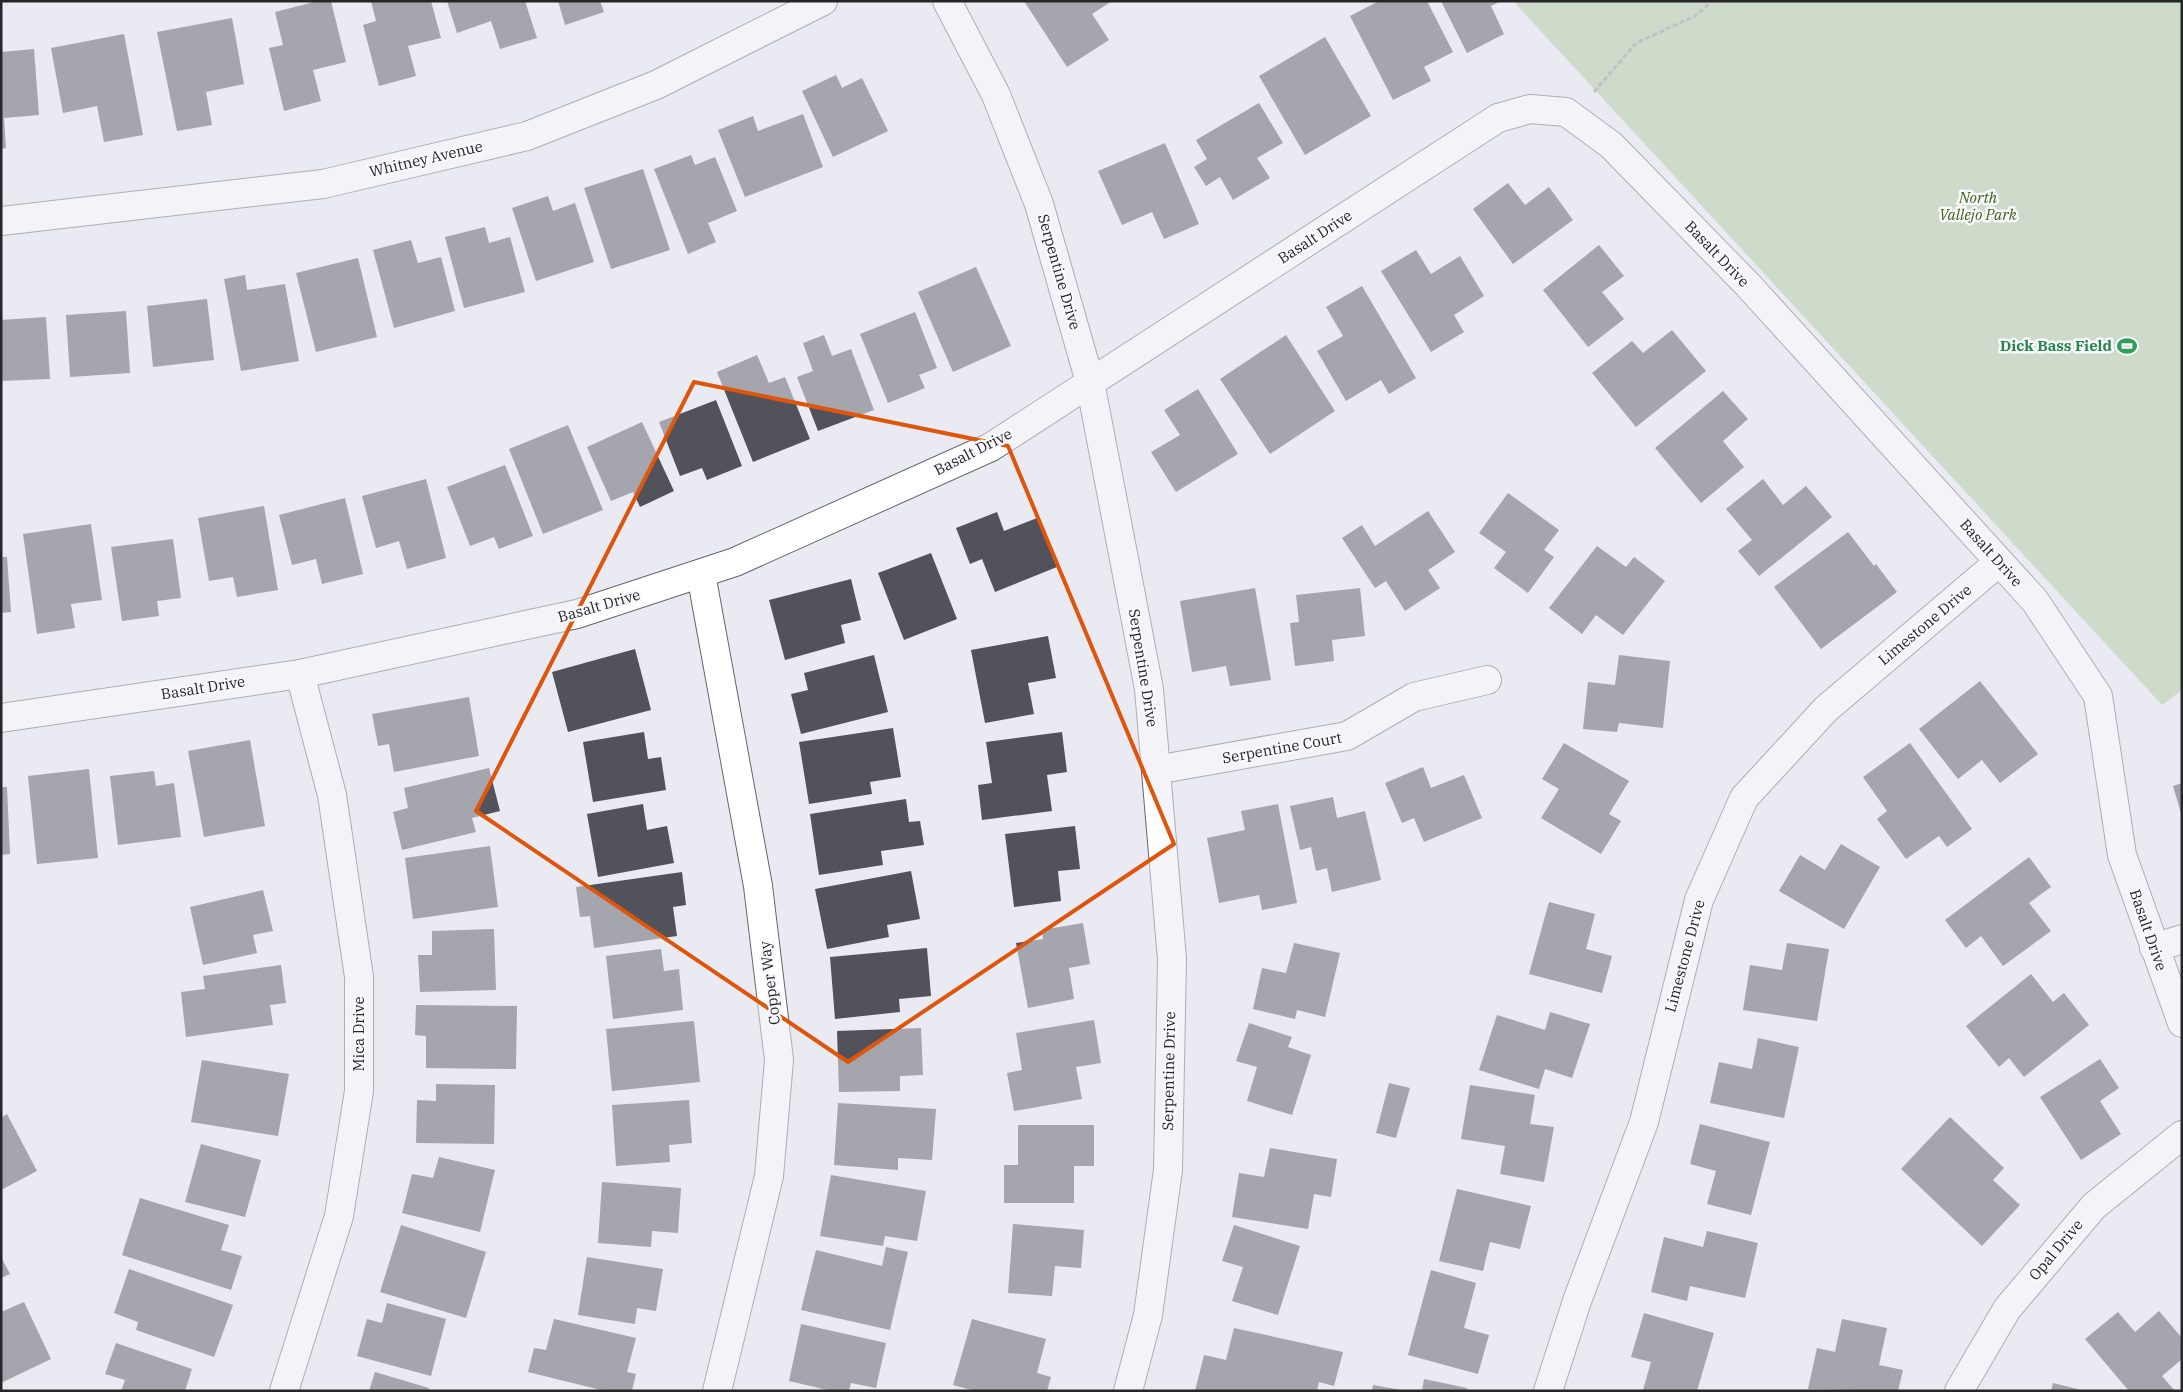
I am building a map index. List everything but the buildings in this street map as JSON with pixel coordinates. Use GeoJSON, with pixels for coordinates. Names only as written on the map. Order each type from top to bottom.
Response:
{"type":"FeatureCollection","features":[{"type":"Feature","properties":{"kind":"street","name":"Whitney Avenue"},"geometry":{"type":"LineString","coordinates":[[1,221],[323,184],[527,136],[656,85],[823,1]]}},
{"type":"Feature","properties":{"kind":"street","name":"Serpentine Drive"},"geometry":{"type":"LineString","coordinates":[[947,1],[996,94],[1039,204],[1090,382],[1149,689],[1172,959],[1168,1170],[1148,1315],[1128,1391]]}},
{"type":"Feature","properties":{"kind":"street","name":"Basalt Drive"},"geometry":{"type":"LineString","coordinates":[[1,718],[300,674],[577,614],[735,562],[991,447],[1498,118],[1530,109],[1566,112],[1611,145],[1748,285],[2035,601],[2098,696],[2122,855],[2182,1023]]}},
{"type":"Feature","properties":{"kind":"street","name":"Limestone Drive"},"geometry":{"type":"LineString","coordinates":[[1548,1391],[1577,1301],[1644,1122],[1698,900],[1744,798],[1826,710],[1999,562]]}},
{"type":"Feature","properties":{"kind":"street","name":"Copper Way"},"geometry":{"type":"LineString","coordinates":[[701,574],[758,886],[779,1060],[769,1176],[717,1391]]}},
{"type":"Feature","properties":{"kind":"street","name":"Mica Drive"},"geometry":{"type":"LineString","coordinates":[[284,1391],[339,1216],[359,1090],[359,977],[332,795],[300,674]]}},
{"type":"Feature","properties":{"kind":"street","name":"Serpentine Court"},"geometry":{"type":"LineString","coordinates":[[1156,770],[1347,736],[1414,697],[1487,680]]}},
{"type":"Feature","properties":{"kind":"street"},"geometry":{"type":"LineString","coordinates":[[2154,948],[2182,939]]}},
{"type":"Feature","properties":{"kind":"street","name":"Opal Drive"},"geometry":{"type":"LineString","coordinates":[[1959,1391],[2007,1309],[2094,1206],[2182,1135]]}},
{"type":"Feature","properties":{"kind":"path"},"geometry":{"type":"LineString","coordinates":[[1572,117],[1636,44],[1695,16],[1712,1]]}},
{"type":"Feature","properties":{"kind":"highlighted area"},"geometry":{"type":"Polygon","coordinates":[[[694,382],[1008,446],[1174,844],[848,1062],[476,811],[694,382]]]}},
{"type":"Feature","properties":{"kind":"green space","name":"North Vallejo Park"},"geometry":{"type":"Polygon","coordinates":[[[1513,1],[2182,1],[2182,690],[2162,705],[1513,1]]]}},
{"type":"Feature","properties":{"kind":"place","name":"Dick Bass Field"},"geometry":{"type":"Point","coordinates":[2127,346]}}]}
